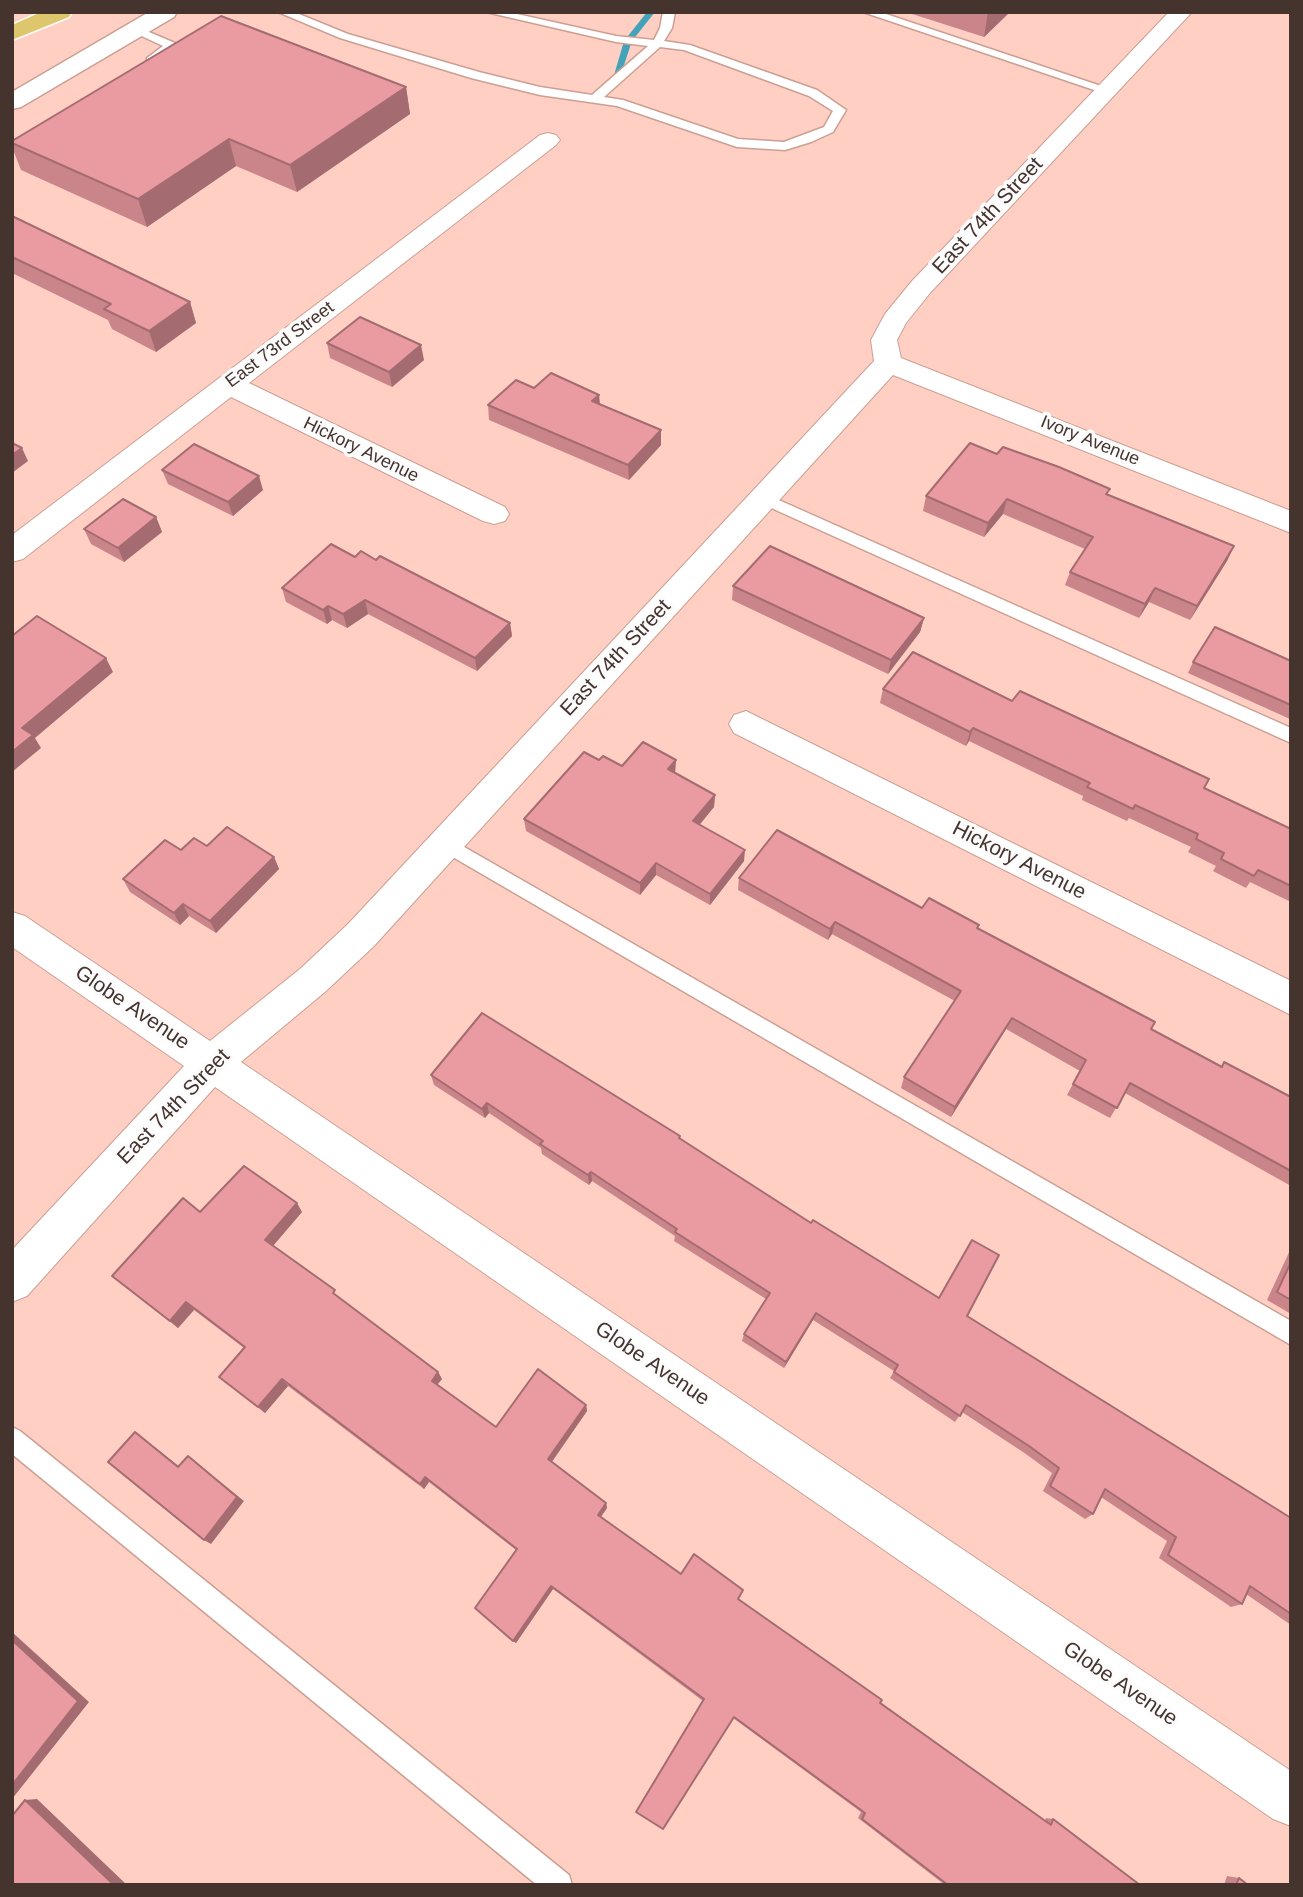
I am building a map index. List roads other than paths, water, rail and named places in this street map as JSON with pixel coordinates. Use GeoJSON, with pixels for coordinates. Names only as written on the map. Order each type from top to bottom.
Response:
{"type":"FeatureCollection","features":[{"type":"Feature","properties":{"kind":"highway"},"geometry":{"type":"LineString","coordinates":[[12,32],[45,12]]}},
{"type":"Feature","properties":{"kind":"highway"},"geometry":{"type":"LineString","coordinates":[[12,32],[61,12]]}},
{"type":"Feature","properties":{"kind":"main road"},"geometry":{"type":"LineString","coordinates":[[12,102],[166,12]]}},
{"type":"Feature","properties":{"kind":"street","name":"East 74th Street"},"geometry":{"type":"LineString","coordinates":[[12,1280],[212,1063],[313,980],[361,935],[445,844],[888,363],[884,340],[894,320],[1181,12]]}},
{"type":"Feature","properties":{"kind":"street","name":"East 73rd Street"},"geometry":{"type":"LineString","coordinates":[[12,551],[548,140]]}},
{"type":"Feature","properties":{"kind":"street","name":"Ivory Avenue"},"geometry":{"type":"LineString","coordinates":[[888,363],[1291,523]]}},
{"type":"Feature","properties":{"kind":"street","name":"Hickory Avenue"},"geometry":{"type":"LineString","coordinates":[[229,385],[494,514]]}},
{"type":"Feature","properties":{"kind":"street","name":"Hickory Avenue"},"geometry":{"type":"LineString","coordinates":[[746,724],[1291,999]]}},
{"type":"Feature","properties":{"kind":"street","name":"Globe Avenue"},"geometry":{"type":"LineString","coordinates":[[12,927],[1291,1801]]}},
{"type":"Feature","properties":{"kind":"lane"},"geometry":{"type":"LineString","coordinates":[[283,12],[344,36],[475,75],[540,91],[619,103],[714,137],[757,146],[785,146],[807,139],[829,129],[840,110],[813,93],[686,47],[616,39],[491,12]]}},
{"type":"Feature","properties":{"kind":"lane"},"geometry":{"type":"LineString","coordinates":[[596,99],[657,44],[666,28],[669,12]]}},
{"type":"Feature","properties":{"kind":"lane"},"geometry":{"type":"LineString","coordinates":[[868,12],[1107,90]]}},
{"type":"Feature","properties":{"kind":"lane"},"geometry":{"type":"LineString","coordinates":[[135,69],[171,45],[137,30]]}},
{"type":"Feature","properties":{"kind":"lane"},"geometry":{"type":"LineString","coordinates":[[763,498],[1291,736]]}},
{"type":"Feature","properties":{"kind":"lane"},"geometry":{"type":"LineString","coordinates":[[445,844],[1291,1334]]}},
{"type":"Feature","properties":{"kind":"lane"},"geometry":{"type":"LineString","coordinates":[[12,1438],[559,1885]]}},
{"type":"Feature","properties":{"kind":"waterway"},"geometry":{"type":"LineString","coordinates":[[615,80],[628,41],[651,12]]}}]}
